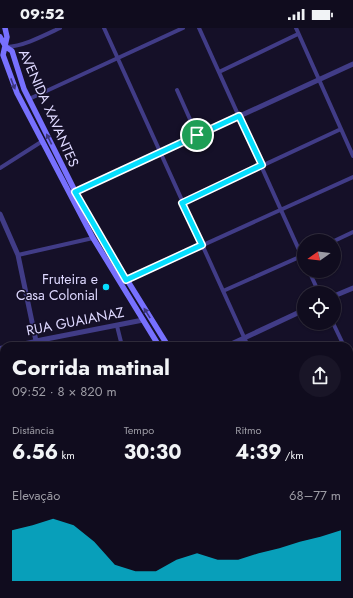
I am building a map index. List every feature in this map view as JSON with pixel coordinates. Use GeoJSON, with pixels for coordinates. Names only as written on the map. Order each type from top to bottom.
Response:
{"type":"FeatureCollection","features":[{"type":"Feature","properties":{"kind":"main road","name":"AVENIDA XAVANTES"},"geometry":{"type":"LineString","coordinates":[[5,28],[8,37],[3,47],[2,55],[17,93],[68,194],[157,342]]}},
{"type":"Feature","properties":{"kind":"main road","name":"AVENIDA XAVANTES"},"geometry":{"type":"LineString","coordinates":[[0,37],[3,47],[12,51],[29,99],[75,192],[126,280],[165,342]]}},
{"type":"Feature","properties":{"kind":"street"},"geometry":{"type":"LineString","coordinates":[[3,47],[13,46],[39,38],[60,28]]}},
{"type":"Feature","properties":{"kind":"street"},"geometry":{"type":"LineString","coordinates":[[104,28],[246,342]]}},
{"type":"Feature","properties":{"kind":"street"},"geometry":{"type":"LineString","coordinates":[[29,99],[183,28]]}},
{"type":"Feature","properties":{"kind":"street"},"geometry":{"type":"LineString","coordinates":[[199,28],[297,242]]}},
{"type":"Feature","properties":{"kind":"street"},"geometry":{"type":"LineString","coordinates":[[296,28],[353,156]]}},
{"type":"Feature","properties":{"kind":"street"},"geometry":{"type":"LineString","coordinates":[[219,72],[298,34]]}},
{"type":"Feature","properties":{"kind":"street"},"geometry":{"type":"LineString","coordinates":[[68,194],[353,64]]}},
{"type":"Feature","properties":{"kind":"street"},"geometry":{"type":"LineString","coordinates":[[177,90],[197,135]]}},
{"type":"Feature","properties":{"kind":"street"},"geometry":{"type":"LineString","coordinates":[[182,203],[341,129]]}},
{"type":"Feature","properties":{"kind":"street"},"geometry":{"type":"LineString","coordinates":[[0,168],[41,142]]}},
{"type":"Feature","properties":{"kind":"street"},"geometry":{"type":"LineString","coordinates":[[126,280],[353,177]]}},
{"type":"Feature","properties":{"kind":"street"},"geometry":{"type":"LineString","coordinates":[[0,214],[18,255],[36,342]]}},
{"type":"Feature","properties":{"kind":"street"},"geometry":{"type":"LineString","coordinates":[[341,238],[353,232]]}},
{"type":"Feature","properties":{"kind":"street"},"geometry":{"type":"LineString","coordinates":[[18,255],[93,238]]}},
{"type":"Feature","properties":{"kind":"street"},"geometry":{"type":"LineString","coordinates":[[223,291],[297,258]]}},
{"type":"Feature","properties":{"kind":"street"},"geometry":{"type":"LineString","coordinates":[[341,293],[353,288]]}},
{"type":"Feature","properties":{"kind":"street"},"geometry":{"type":"LineString","coordinates":[[236,342],[297,313]]}},
{"type":"Feature","properties":{"kind":"street","name":"RUA GUAIANAZ"},"geometry":{"type":"LineString","coordinates":[[45,342],[143,320]]}},
{"type":"Feature","properties":{"kind":"street"},"geometry":{"type":"LineString","coordinates":[[117,326],[121,342]]}},
{"type":"Feature","properties":{"kind":"street"},"geometry":{"type":"LineString","coordinates":[[336,330],[342,342]]}},
{"type":"Feature","properties":{"kind":"place","name":"Fruteira e Casa Colonial"},"geometry":{"type":"Point","coordinates":[106,287]}},
{"type":"Feature","properties":{"kind":"route"},"geometry":{"type":"LineString","coordinates":[[239,116],[262,165],[182,203],[202,245],[126,280],[75,192],[197,135],[239,116]]}}]}
